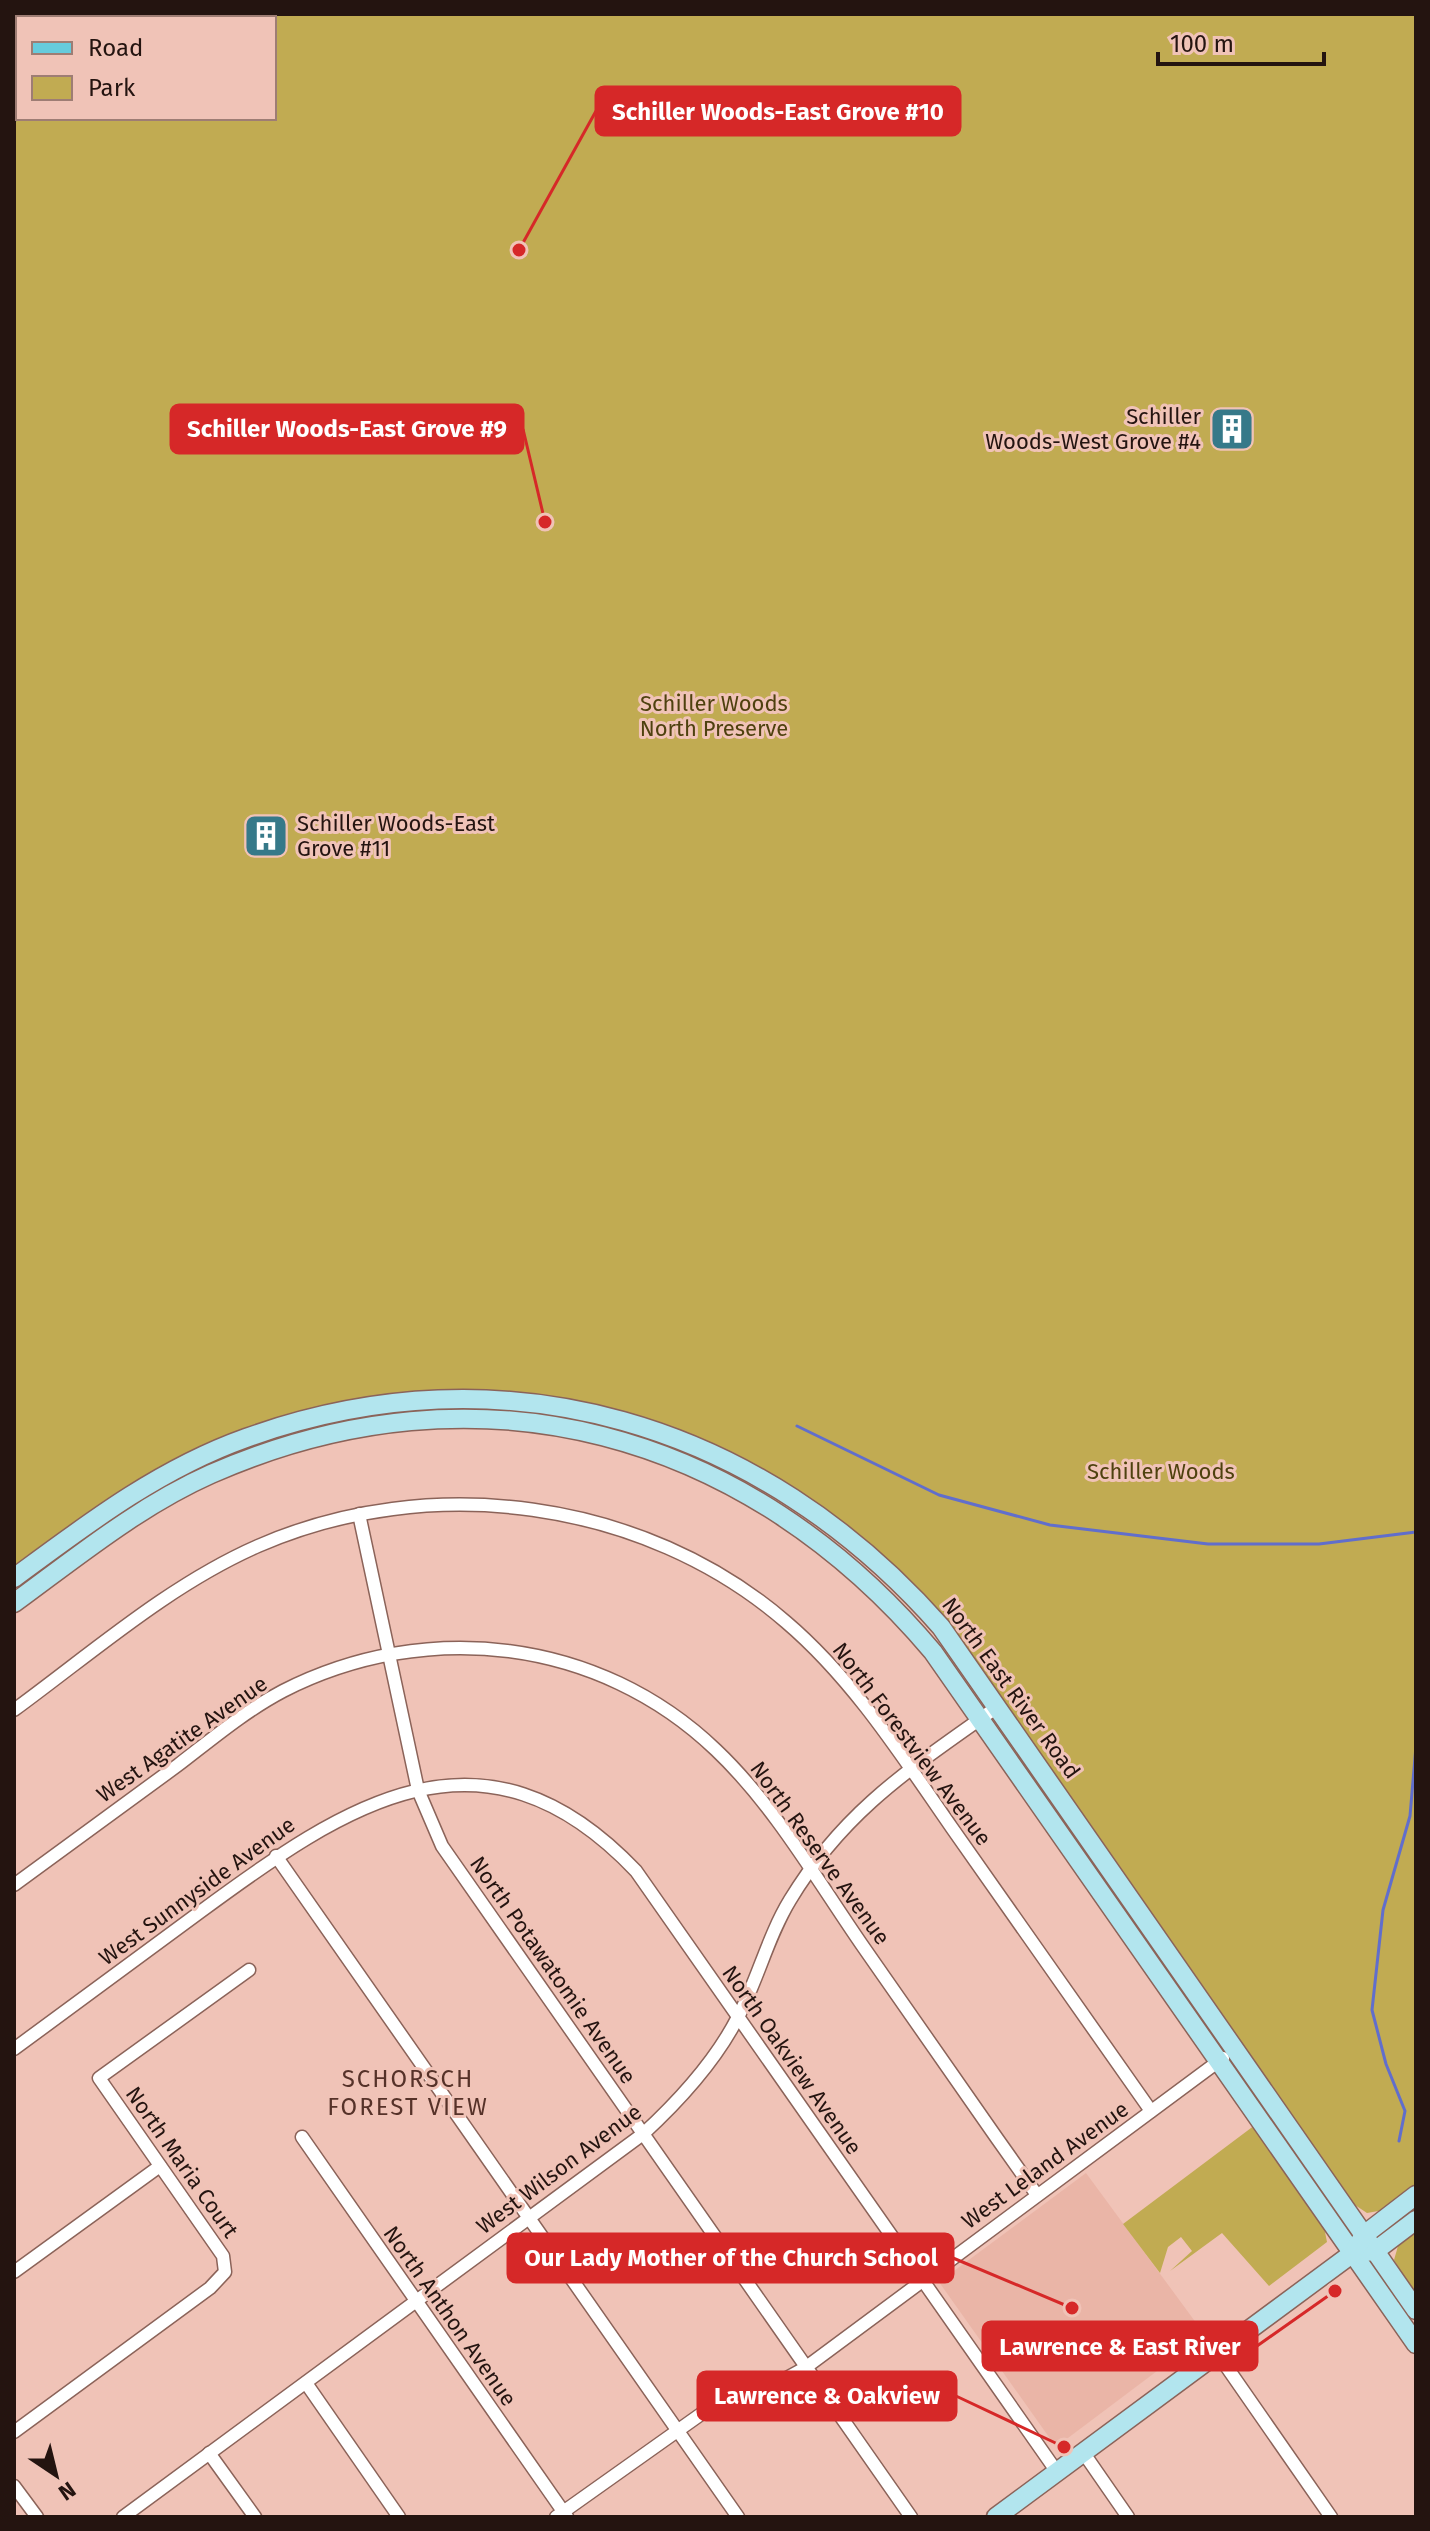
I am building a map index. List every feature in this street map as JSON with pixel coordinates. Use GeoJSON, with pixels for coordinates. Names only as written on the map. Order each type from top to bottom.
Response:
{"type":"FeatureCollection","features":[{"type":"Feature","properties":{"kind":"main road","name":"North East River Road"},"geometry":{"type":"LineString","coordinates":[[14,1578],[144,1487],[205,1455],[245,1438],[339,1411],[381,1403],[462,1399],[524,1402],[597,1414],[635,1423],[695,1445],[774,1484],[850,1538],[919,1602],[997,1707],[1416,2310]]}},
{"type":"Feature","properties":{"kind":"main road","name":"North East River Road"},"geometry":{"type":"LineString","coordinates":[[14,1603],[107,1534],[208,1475],[281,1447],[333,1433],[410,1422],[477,1419],[583,1432],[683,1463],[747,1493],[800,1525],[849,1563],[893,1606],[933,1652],[1416,2344]]}},
{"type":"Feature","properties":{"kind":"main road"},"geometry":{"type":"LineString","coordinates":[[996,2517],[1353,2253],[1364,2235],[1416,2195]]}},
{"type":"Feature","properties":{"kind":"main road"},"geometry":{"type":"LineString","coordinates":[[1353,2253],[1375,2251],[1416,2220]]}},
{"type":"Feature","properties":{"kind":"street","name":"North Forestview Avenue"},"geometry":{"type":"LineString","coordinates":[[14,1710],[184,1586],[261,1545],[359,1514],[405,1507],[497,1505],[583,1519],[665,1548],[734,1584],[788,1623],[851,1690],[911,1768],[1151,2111]]}},
{"type":"Feature","properties":{"kind":"street","name":"North Potawatomie Avenue"},"geometry":{"type":"LineString","coordinates":[[359,1514],[418,1790],[455,1867],[911,2517]]}},
{"type":"Feature","properties":{"kind":"street","name":"North Reserve Avenue"},"geometry":{"type":"LineString","coordinates":[[388,1654],[442,1647],[505,1648],[569,1663],[637,1691],[672,1713],[717,1751],[768,1811],[1037,2195]]}},
{"type":"Feature","properties":{"kind":"street","name":"West Agatite Avenue"},"geometry":{"type":"LineString","coordinates":[[14,1885],[249,1712],[312,1678],[388,1654]]}},
{"type":"Feature","properties":{"kind":"street","name":"West Wilson Avenue"},"geometry":{"type":"LineString","coordinates":[[123,2517],[643,2134],[693,2084],[738,2018],[778,1923],[811,1870],[858,1810],[997,1707]]}},
{"type":"Feature","properties":{"kind":"street","name":"North Oakview Avenue"},"geometry":{"type":"LineString","coordinates":[[418,1790],[472,1786],[499,1788],[544,1802],[593,1831],[636,1871],[1057,2472]]}},
{"type":"Feature","properties":{"kind":"street","name":"West Sunnyside Avenue"},"geometry":{"type":"LineString","coordinates":[[14,2049],[276,1856],[337,1819],[418,1790]]}},
{"type":"Feature","properties":{"kind":"street"},"geometry":{"type":"LineString","coordinates":[[276,1856],[738,2517]]}},
{"type":"Feature","properties":{"kind":"street","name":"North Maria Court"},"geometry":{"type":"LineString","coordinates":[[14,2432],[210,2288],[225,2272],[223,2256],[99,2078],[249,1970]]}},
{"type":"Feature","properties":{"kind":"street","name":"West Leland Avenue"},"geometry":{"type":"LineString","coordinates":[[562,2515],[711,2407],[763,2391],[805,2368],[1235,2049]]}},
{"type":"Feature","properties":{"kind":"street","name":"North Anthon Avenue"},"geometry":{"type":"LineString","coordinates":[[302,2137],[562,2515]]}},
{"type":"Feature","properties":{"kind":"street"},"geometry":{"type":"LineString","coordinates":[[14,2272],[160,2166]]}},
{"type":"Feature","properties":{"kind":"street"},"geometry":{"type":"LineString","coordinates":[[1217,2353],[1331,2517]]}},
{"type":"Feature","properties":{"kind":"street"},"geometry":{"type":"LineString","coordinates":[[306,2383],[399,2517]]}},
{"type":"Feature","properties":{"kind":"street"},"geometry":{"type":"LineString","coordinates":[[1083,2452],[1128,2517]]}},
{"type":"Feature","properties":{"kind":"street"},"geometry":{"type":"LineString","coordinates":[[209,2453],[255,2517]]}},
{"type":"Feature","properties":{"kind":"street"},"geometry":{"type":"LineString","coordinates":[[14,2486],[37,2517]]}},
{"type":"Feature","properties":{"kind":"shaded area"},"geometry":{"type":"Polygon","coordinates":[[[1086,2173],[1205,2335],[1056,2447],[939,2282],[1086,2173]]]}},
{"type":"Feature","properties":{"kind":"green space"},"geometry":{"type":"Polygon","coordinates":[[[14,14],[150,14],[16,16],[14,94],[14,14]]]}},
{"type":"Feature","properties":{"kind":"green space","name":"Schiller Woods North Preserve"},"geometry":{"type":"Polygon","coordinates":[[[1416,14],[1416,2186],[1384,2210],[1367,2213],[1352,2203],[934,1609],[862,1538],[781,1481],[693,1438],[600,1409],[503,1394],[405,1395],[308,1411],[212,1442],[185,1454],[109,1500],[14,1569],[14,122],[276,120],[276,16],[194,16],[1416,14]]]}},
{"type":"Feature","properties":{"kind":"green space"},"geometry":{"type":"Polygon","coordinates":[[[1255,2125],[1324,2227],[1327,2242],[1269,2286],[1222,2233],[1170,2271],[1192,2251],[1181,2237],[1168,2247],[1160,2273],[1123,2224],[1255,2125]]]}},
{"type":"Feature","properties":{"kind":"green space"},"geometry":{"type":"Polygon","coordinates":[[[1416,2229],[1416,2297],[1394,2260],[1398,2246],[1416,2229]]]}},
{"type":"Feature","properties":{"kind":"waterway"},"geometry":{"type":"LineString","coordinates":[[797,1426],[939,1495],[1050,1525],[1208,1544],[1319,1544],[1416,1532]]}},
{"type":"Feature","properties":{"kind":"waterway"},"geometry":{"type":"LineString","coordinates":[[1399,2141],[1405,2111],[1386,2064],[1372,2010],[1383,1910],[1410,1816],[1416,1746]]}},
{"type":"Feature","properties":{"kind":"place","name":"Schiller Woods-East Grove #10"},"geometry":{"type":"Point","coordinates":[519,250]}},
{"type":"Feature","properties":{"kind":"place","name":"Schiller Woods-West Grove #4"},"geometry":{"type":"Point","coordinates":[1232,429]}},
{"type":"Feature","properties":{"kind":"place","name":"Schiller Woods-East Grove #9"},"geometry":{"type":"Point","coordinates":[545,522]}},
{"type":"Feature","properties":{"kind":"place","name":"Schiller Woods-East Grove #11"},"geometry":{"type":"Point","coordinates":[266,836]}},
{"type":"Feature","properties":{"kind":"place","name":"Lawrence & East River"},"geometry":{"type":"Point","coordinates":[1335,2291]}},
{"type":"Feature","properties":{"kind":"place","name":"Our Lady Mother of the Church School"},"geometry":{"type":"Point","coordinates":[1072,2308]}},
{"type":"Feature","properties":{"kind":"place","name":"Lawrence & Oakview"},"geometry":{"type":"Point","coordinates":[1064,2447]}},
{"type":"Feature","properties":{"kind":"district","name":"SCHORSCH FOREST VIEW"},"geometry":{"type":"Point","coordinates":[408,2093]}},
{"type":"Feature","properties":{"kind":"park label","name":"Schiller Woods"},"geometry":{"type":"Point","coordinates":[1161,1471]}}]}
